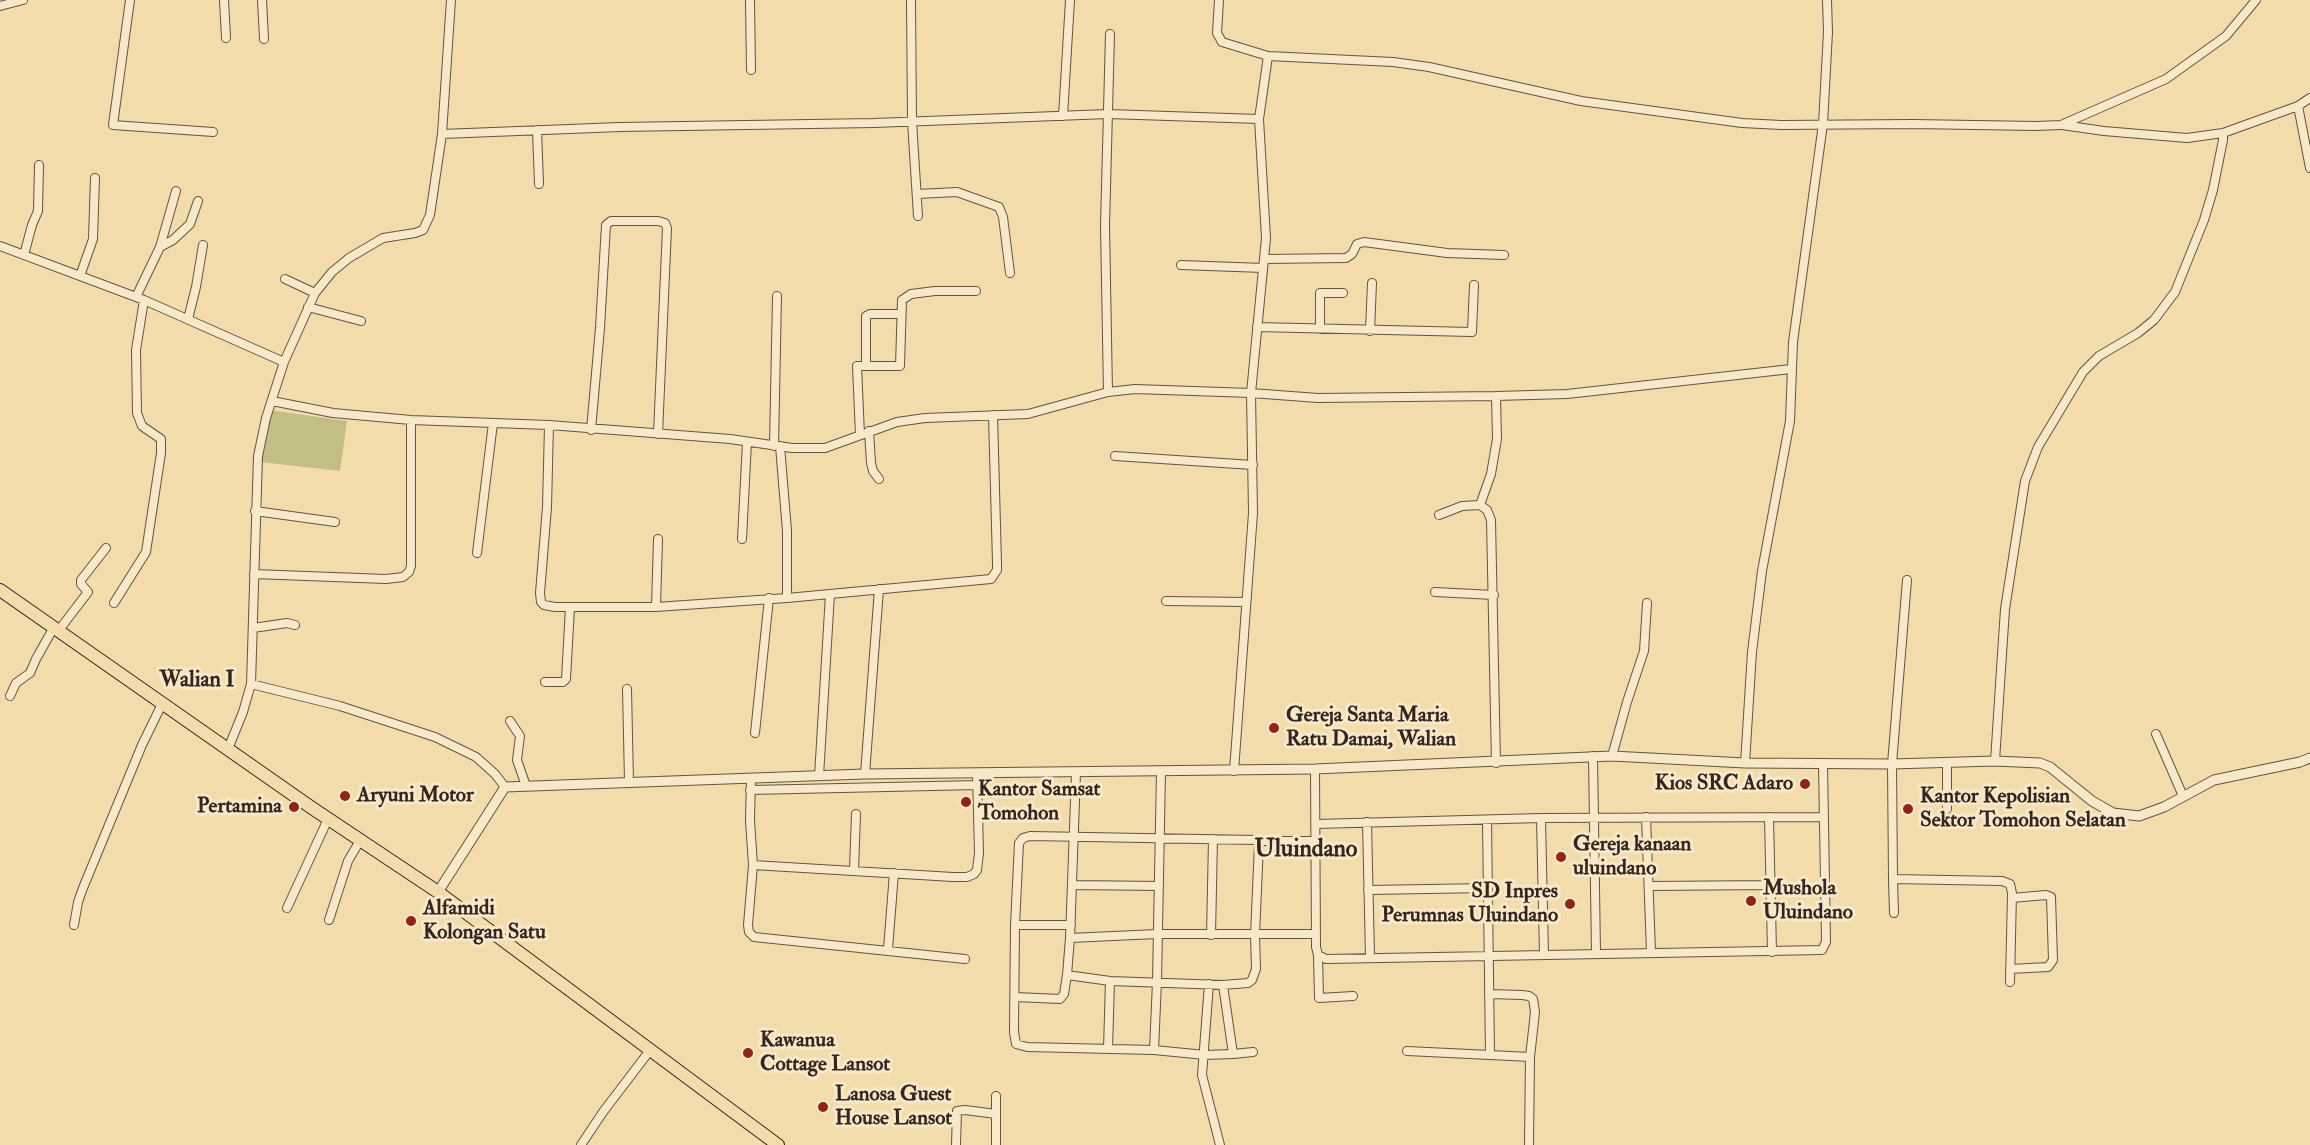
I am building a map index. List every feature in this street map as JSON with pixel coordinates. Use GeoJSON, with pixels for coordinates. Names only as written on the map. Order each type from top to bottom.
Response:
{"type":"FeatureCollection","features":[{"type":"Feature","properties":{"kind":"highway"},"geometry":{"type":"LineString","coordinates":[[0,590],[328,819],[438,892],[778,1145]]}},
{"type":"Feature","properties":{"kind":"street"},"geometry":{"type":"LineString","coordinates":[[0,6],[23,0]]}},
{"type":"Feature","properties":{"kind":"street"},"geometry":{"type":"LineString","coordinates":[[130,0],[113,125],[213,132]]}},
{"type":"Feature","properties":{"kind":"street"},"geometry":{"type":"LineString","coordinates":[[224,0],[226,38]]}},
{"type":"Feature","properties":{"kind":"street"},"geometry":{"type":"LineString","coordinates":[[262,0],[264,39]]}},
{"type":"Feature","properties":{"kind":"street"},"geometry":{"type":"LineString","coordinates":[[228,749],[251,684],[255,511],[259,447],[272,401],[284,362],[315,293],[349,258],[371,244],[392,235],[423,230],[430,215],[442,134],[451,0]]}},
{"type":"Feature","properties":{"kind":"street"},"geometry":{"type":"LineString","coordinates":[[750,0],[751,70]]}},
{"type":"Feature","properties":{"kind":"street"},"geometry":{"type":"LineString","coordinates":[[911,0],[912,121],[918,216]]}},
{"type":"Feature","properties":{"kind":"street"},"geometry":{"type":"LineString","coordinates":[[1063,116],[1071,0]]}},
{"type":"Feature","properties":{"kind":"street"},"geometry":{"type":"LineString","coordinates":[[1219,0],[1217,33],[1222,42],[1268,56],[1372,61],[1429,67],[1581,101],[1724,121],[1781,125],[2061,125],[2187,138],[2223,133],[2298,106],[2310,98]]}},
{"type":"Feature","properties":{"kind":"street"},"geometry":{"type":"LineString","coordinates":[[1745,764],[1752,652],[1762,571],[1790,421],[1791,369],[1823,124],[1828,32],[1827,0]]}},
{"type":"Feature","properties":{"kind":"street"},"geometry":{"type":"LineString","coordinates":[[2061,125],[2166,79],[2226,36],[2256,0]]}},
{"type":"Feature","properties":{"kind":"street"},"geometry":{"type":"LineString","coordinates":[[1108,392],[1105,226],[1110,34]]}},
{"type":"Feature","properties":{"kind":"street"},"geometry":{"type":"LineString","coordinates":[[1234,771],[1253,513],[1251,393],[1266,238],[1259,119],[1268,56]]}},
{"type":"Feature","properties":{"kind":"street"},"geometry":{"type":"LineString","coordinates":[[2298,106],[2310,168]]}},
{"type":"Feature","properties":{"kind":"street"},"geometry":{"type":"LineString","coordinates":[[442,134],[1108,114],[1259,119]]}},
{"type":"Feature","properties":{"kind":"street"},"geometry":{"type":"LineString","coordinates":[[537,130],[539,184]]}},
{"type":"Feature","properties":{"kind":"street"},"geometry":{"type":"LineString","coordinates":[[1995,761],[2005,609],[2025,481],[2038,447],[2083,372],[2099,357],[2138,333],[2154,320],[2175,292],[2204,220],[2213,190],[2223,133]]}},
{"type":"Feature","properties":{"kind":"street"},"geometry":{"type":"LineString","coordinates":[[24,255],[32,225],[39,212],[39,165]]}},
{"type":"Feature","properties":{"kind":"street"},"geometry":{"type":"LineString","coordinates":[[80,276],[93,239],[95,178]]}},
{"type":"Feature","properties":{"kind":"street"},"geometry":{"type":"LineString","coordinates":[[114,603],[146,552],[150,534],[161,439],[142,426],[138,413],[136,350],[140,298],[160,247],[176,191]]}},
{"type":"Feature","properties":{"kind":"street"},"geometry":{"type":"LineString","coordinates":[[917,194],[957,192],[999,207],[1003,217],[1010,273]]}},
{"type":"Feature","properties":{"kind":"street"},"geometry":{"type":"LineString","coordinates":[[160,247],[173,240],[190,224],[198,201]]}},
{"type":"Feature","properties":{"kind":"street"},"geometry":{"type":"LineString","coordinates":[[591,430],[606,225],[611,221],[658,221],[665,223],[667,228],[658,434]]}},
{"type":"Feature","properties":{"kind":"street"},"geometry":{"type":"LineString","coordinates":[[1264,259],[1346,258],[1352,254],[1357,244],[1364,242],[1447,253],[1504,255]]}},
{"type":"Feature","properties":{"kind":"street"},"geometry":{"type":"LineString","coordinates":[[188,319],[203,245]]}},
{"type":"Feature","properties":{"kind":"street"},"geometry":{"type":"LineString","coordinates":[[0,246],[140,298],[284,362]]}},
{"type":"Feature","properties":{"kind":"street"},"geometry":{"type":"LineString","coordinates":[[1180,265],[1263,268]]}},
{"type":"Feature","properties":{"kind":"street"},"geometry":{"type":"LineString","coordinates":[[285,279],[315,293]]}},
{"type":"Feature","properties":{"kind":"street"},"geometry":{"type":"LineString","coordinates":[[1371,331],[1372,283]]}},
{"type":"Feature","properties":{"kind":"street"},"geometry":{"type":"LineString","coordinates":[[1257,327],[1472,332],[1474,285]]}},
{"type":"Feature","properties":{"kind":"street"},"geometry":{"type":"LineString","coordinates":[[860,435],[857,366],[900,366],[902,300],[911,294],[935,291],[976,291]]}},
{"type":"Feature","properties":{"kind":"street"},"geometry":{"type":"LineString","coordinates":[[1320,329],[1320,293],[1343,293]]}},
{"type":"Feature","properties":{"kind":"street"},"geometry":{"type":"LineString","coordinates":[[777,296],[777,446],[787,531],[787,598]]}},
{"type":"Feature","properties":{"kind":"street"},"geometry":{"type":"LineString","coordinates":[[308,307],[361,321]]}},
{"type":"Feature","properties":{"kind":"street"},"geometry":{"type":"LineString","coordinates":[[866,366],[866,316],[901,314]]}},
{"type":"Feature","properties":{"kind":"street"},"geometry":{"type":"LineString","coordinates":[[272,401],[333,413],[411,420],[549,425],[777,446],[825,448],[897,422],[925,418],[1028,414],[1108,392],[1135,389],[1318,398],[1568,394],[1791,369]]}},
{"type":"Feature","properties":{"kind":"street"},"geometry":{"type":"LineString","coordinates":[[1480,505],[1491,474],[1497,439],[1496,396]]}},
{"type":"Feature","properties":{"kind":"street"},"geometry":{"type":"LineString","coordinates":[[549,425],[541,602],[547,606],[570,607],[656,607],[983,582],[995,576],[997,563],[993,415]]}},
{"type":"Feature","properties":{"kind":"street"},"geometry":{"type":"LineString","coordinates":[[254,574],[386,579],[403,577],[409,572],[411,420]]}},
{"type":"Feature","properties":{"kind":"street"},"geometry":{"type":"LineString","coordinates":[[477,553],[493,423]]}},
{"type":"Feature","properties":{"kind":"street"},"geometry":{"type":"LineString","coordinates":[[869,431],[871,463],[879,479]]}},
{"type":"Feature","properties":{"kind":"street"},"geometry":{"type":"LineString","coordinates":[[742,539],[747,442]]}},
{"type":"Feature","properties":{"kind":"street"},"geometry":{"type":"LineString","coordinates":[[1115,456],[1254,465]]}},
{"type":"Feature","properties":{"kind":"street"},"geometry":{"type":"LineString","coordinates":[[1440,515],[1462,506],[1480,505],[1487,510],[1491,520],[1496,763]]}},
{"type":"Feature","properties":{"kind":"street"},"geometry":{"type":"LineString","coordinates":[[255,511],[335,522]]}},
{"type":"Feature","properties":{"kind":"street"},"geometry":{"type":"LineString","coordinates":[[656,607],[658,538]]}},
{"type":"Feature","properties":{"kind":"street"},"geometry":{"type":"LineString","coordinates":[[10,696],[16,683],[30,673],[36,659],[57,629],[88,592],[81,584],[81,580],[106,548]]}},
{"type":"Feature","properties":{"kind":"street"},"geometry":{"type":"LineString","coordinates":[[1894,914],[1892,764],[1907,580]]}},
{"type":"Feature","properties":{"kind":"street"},"geometry":{"type":"LineString","coordinates":[[865,774],[879,589]]}},
{"type":"Feature","properties":{"kind":"street"},"geometry":{"type":"LineString","coordinates":[[1435,592],[1494,595]]}},
{"type":"Feature","properties":{"kind":"street"},"geometry":{"type":"LineString","coordinates":[[819,776],[830,594]]}},
{"type":"Feature","properties":{"kind":"street"},"geometry":{"type":"LineString","coordinates":[[755,733],[769,598]]}},
{"type":"Feature","properties":{"kind":"street"},"geometry":{"type":"LineString","coordinates":[[1166,602],[1246,602]]}},
{"type":"Feature","properties":{"kind":"street"},"geometry":{"type":"LineString","coordinates":[[1612,756],[1644,651],[1647,603]]}},
{"type":"Feature","properties":{"kind":"street"},"geometry":{"type":"LineString","coordinates":[[545,682],[563,682],[566,679],[570,607]]}},
{"type":"Feature","properties":{"kind":"street"},"geometry":{"type":"LineString","coordinates":[[253,628],[287,623],[296,625]]}},
{"type":"Feature","properties":{"kind":"street"},"geometry":{"type":"LineString","coordinates":[[251,684],[340,706],[435,737],[476,757],[495,774],[505,787]]}},
{"type":"Feature","properties":{"kind":"street"},"geometry":{"type":"LineString","coordinates":[[627,689],[629,782]]}},
{"type":"Feature","properties":{"kind":"street"},"geometry":{"type":"LineString","coordinates":[[74,925],[83,888],[142,745],[163,702]]}},
{"type":"Feature","properties":{"kind":"street"},"geometry":{"type":"LineString","coordinates":[[510,721],[520,736],[517,760],[526,786]]}},
{"type":"Feature","properties":{"kind":"street"},"geometry":{"type":"LineString","coordinates":[[2156,734],[2183,796]]}},
{"type":"Feature","properties":{"kind":"street"},"geometry":{"type":"LineString","coordinates":[[1593,756],[1596,953]]}},
{"type":"Feature","properties":{"kind":"street"},"geometry":{"type":"LineString","coordinates":[[505,787],[865,774],[1315,770],[1496,763],[1593,756],[1745,764],[1995,761],[2040,764],[2050,767],[2092,801],[2113,813],[2129,816],[2146,815],[2214,780],[2310,758]]}},
{"type":"Feature","properties":{"kind":"street"},"geometry":{"type":"LineString","coordinates":[[1947,762],[1947,809]]}},
{"type":"Feature","properties":{"kind":"street"},"geometry":{"type":"LineString","coordinates":[[1318,955],[1326,959],[1488,957],[1596,953],[1814,951],[1824,948],[1823,763]]}},
{"type":"Feature","properties":{"kind":"street"},"geometry":{"type":"LineString","coordinates":[[1315,770],[1316,934],[1319,998],[1353,996]]}},
{"type":"Feature","properties":{"kind":"street"},"geometry":{"type":"LineString","coordinates":[[1154,1050],[1161,771]]}},
{"type":"Feature","properties":{"kind":"street"},"geometry":{"type":"LineString","coordinates":[[753,865],[967,877],[977,870],[979,853],[977,773]]}},
{"type":"Feature","properties":{"kind":"street"},"geometry":{"type":"LineString","coordinates":[[1015,997],[1060,999],[1064,994],[1071,925],[1076,773]]}},
{"type":"Feature","properties":{"kind":"street"},"geometry":{"type":"LineString","coordinates":[[751,778],[750,820],[753,865],[748,925],[753,937],[888,949],[965,959]]}},
{"type":"Feature","properties":{"kind":"street"},"geometry":{"type":"LineString","coordinates":[[750,790],[978,785]]}},
{"type":"Feature","properties":{"kind":"street"},"geometry":{"type":"LineString","coordinates":[[438,892],[505,787]]}},
{"type":"Feature","properties":{"kind":"street"},"geometry":{"type":"LineString","coordinates":[[854,870],[856,814]]}},
{"type":"Feature","properties":{"kind":"street"},"geometry":{"type":"LineString","coordinates":[[1646,817],[1651,952]]}},
{"type":"Feature","properties":{"kind":"street"},"geometry":{"type":"LineString","coordinates":[[1769,817],[1772,952]]}},
{"type":"Feature","properties":{"kind":"street"},"geometry":{"type":"LineString","coordinates":[[1316,824],[1541,818],[1824,817]]}},
{"type":"Feature","properties":{"kind":"street"},"geometry":{"type":"LineString","coordinates":[[1541,818],[1544,955]]}},
{"type":"Feature","properties":{"kind":"street"},"geometry":{"type":"LineString","coordinates":[[287,908],[328,819]]}},
{"type":"Feature","properties":{"kind":"street"},"geometry":{"type":"LineString","coordinates":[[1486,820],[1490,1055]]}},
{"type":"Feature","properties":{"kind":"street"},"geometry":{"type":"LineString","coordinates":[[1367,822],[1370,957]]}},
{"type":"Feature","properties":{"kind":"street"},"geometry":{"type":"LineString","coordinates":[[1253,1052],[1204,1055],[1154,1050],[1020,1046],[1014,1040],[1015,925],[1021,839],[1030,836],[1316,841]]}},
{"type":"Feature","properties":{"kind":"street"},"geometry":{"type":"LineString","coordinates":[[329,920],[345,869],[360,839]]}},
{"type":"Feature","properties":{"kind":"street"},"geometry":{"type":"LineString","coordinates":[[1211,935],[1213,839]]}},
{"type":"Feature","properties":{"kind":"street"},"geometry":{"type":"LineString","coordinates":[[1067,975],[1110,981],[1224,985],[1243,985],[1252,980],[1256,969],[1258,841]]}},
{"type":"Feature","properties":{"kind":"street"},"geometry":{"type":"LineString","coordinates":[[888,949],[894,873]]}},
{"type":"Feature","properties":{"kind":"street"},"geometry":{"type":"LineString","coordinates":[[1893,879],[2002,881],[2010,884],[2012,898],[2010,982]]}},
{"type":"Feature","properties":{"kind":"street"},"geometry":{"type":"LineString","coordinates":[[1072,885],[1159,886]]}},
{"type":"Feature","properties":{"kind":"street"},"geometry":{"type":"LineString","coordinates":[[1650,886],[1770,885]]}},
{"type":"Feature","properties":{"kind":"street"},"geometry":{"type":"LineString","coordinates":[[1368,890],[1488,888]]}},
{"type":"Feature","properties":{"kind":"street"},"geometry":{"type":"LineString","coordinates":[[2010,969],[2048,967],[2053,960],[2051,897],[2046,895],[2012,898]]}},
{"type":"Feature","properties":{"kind":"street"},"geometry":{"type":"LineString","coordinates":[[1015,925],[1071,925]]}},
{"type":"Feature","properties":{"kind":"street"},"geometry":{"type":"LineString","coordinates":[[1070,938],[1157,934],[1316,934]]}},
{"type":"Feature","properties":{"kind":"street"},"geometry":{"type":"LineString","coordinates":[[1108,1049],[1110,981]]}},
{"type":"Feature","properties":{"kind":"street"},"geometry":{"type":"LineString","coordinates":[[1209,984],[1202,1075],[1220,1145]]}},
{"type":"Feature","properties":{"kind":"street"},"geometry":{"type":"LineString","coordinates":[[1224,985],[1233,1054]]}},
{"type":"Feature","properties":{"kind":"street"},"geometry":{"type":"LineString","coordinates":[[1489,994],[1522,995],[1533,999],[1535,1012],[1530,1057],[1529,1145]]}},
{"type":"Feature","properties":{"kind":"street"},"geometry":{"type":"LineString","coordinates":[[581,1145],[651,1049]]}},
{"type":"Feature","properties":{"kind":"street"},"geometry":{"type":"LineString","coordinates":[[1407,1051],[1530,1057]]}},
{"type":"Feature","properties":{"kind":"street"},"geometry":{"type":"LineString","coordinates":[[996,1096],[996,1145]]}},
{"type":"Feature","properties":{"kind":"street"},"geometry":{"type":"LineString","coordinates":[[957,1145],[957,1111],[996,1114]]}},
{"type":"Feature","properties":{"kind":"shaded area"},"geometry":{"type":"Polygon","coordinates":[[[269,410],[347,421],[340,471],[260,462],[269,410]]]}},
{"type":"Feature","properties":{"kind":"place","name":"Gereja Santa Maria Ratu Damai, Walian"},"geometry":{"type":"Point","coordinates":[1274,728]}},
{"type":"Feature","properties":{"kind":"place","name":"Kios SRC Adaro"},"geometry":{"type":"Point","coordinates":[1805,784]}},
{"type":"Feature","properties":{"kind":"place","name":"Aryuni Motor"},"geometry":{"type":"Point","coordinates":[345,796]}},
{"type":"Feature","properties":{"kind":"place","name":"Kantor Samsat Tomohon"},"geometry":{"type":"Point","coordinates":[966,802]}},
{"type":"Feature","properties":{"kind":"place","name":"Pertamina"},"geometry":{"type":"Point","coordinates":[294,807]}},
{"type":"Feature","properties":{"kind":"place","name":"Kantor Kepolisian Sektor Tomohon Selatan"},"geometry":{"type":"Point","coordinates":[1908,809]}},
{"type":"Feature","properties":{"kind":"place","name":"Gereja kanaan uluindano"},"geometry":{"type":"Point","coordinates":[1561,857]}},
{"type":"Feature","properties":{"kind":"place","name":"Mushola Uluindano"},"geometry":{"type":"Point","coordinates":[1751,901]}},
{"type":"Feature","properties":{"kind":"place","name":"SD Inpres Perumnas Uluindano"},"geometry":{"type":"Point","coordinates":[1570,904]}},
{"type":"Feature","properties":{"kind":"place","name":"Alfamidi Kolongan Satu"},"geometry":{"type":"Point","coordinates":[411,921]}},
{"type":"Feature","properties":{"kind":"place","name":"Kawanua Cottage Lansot"},"geometry":{"type":"Point","coordinates":[748,1053]}},
{"type":"Feature","properties":{"kind":"place","name":"Lanosa Guest House Lansot"},"geometry":{"type":"Point","coordinates":[823,1107]}},
{"type":"Feature","properties":{"kind":"district","name":"Walian I"},"geometry":{"type":"Point","coordinates":[197,681]}},
{"type":"Feature","properties":{"kind":"district","name":"Uluindano"},"geometry":{"type":"Point","coordinates":[1306,851]}}]}
